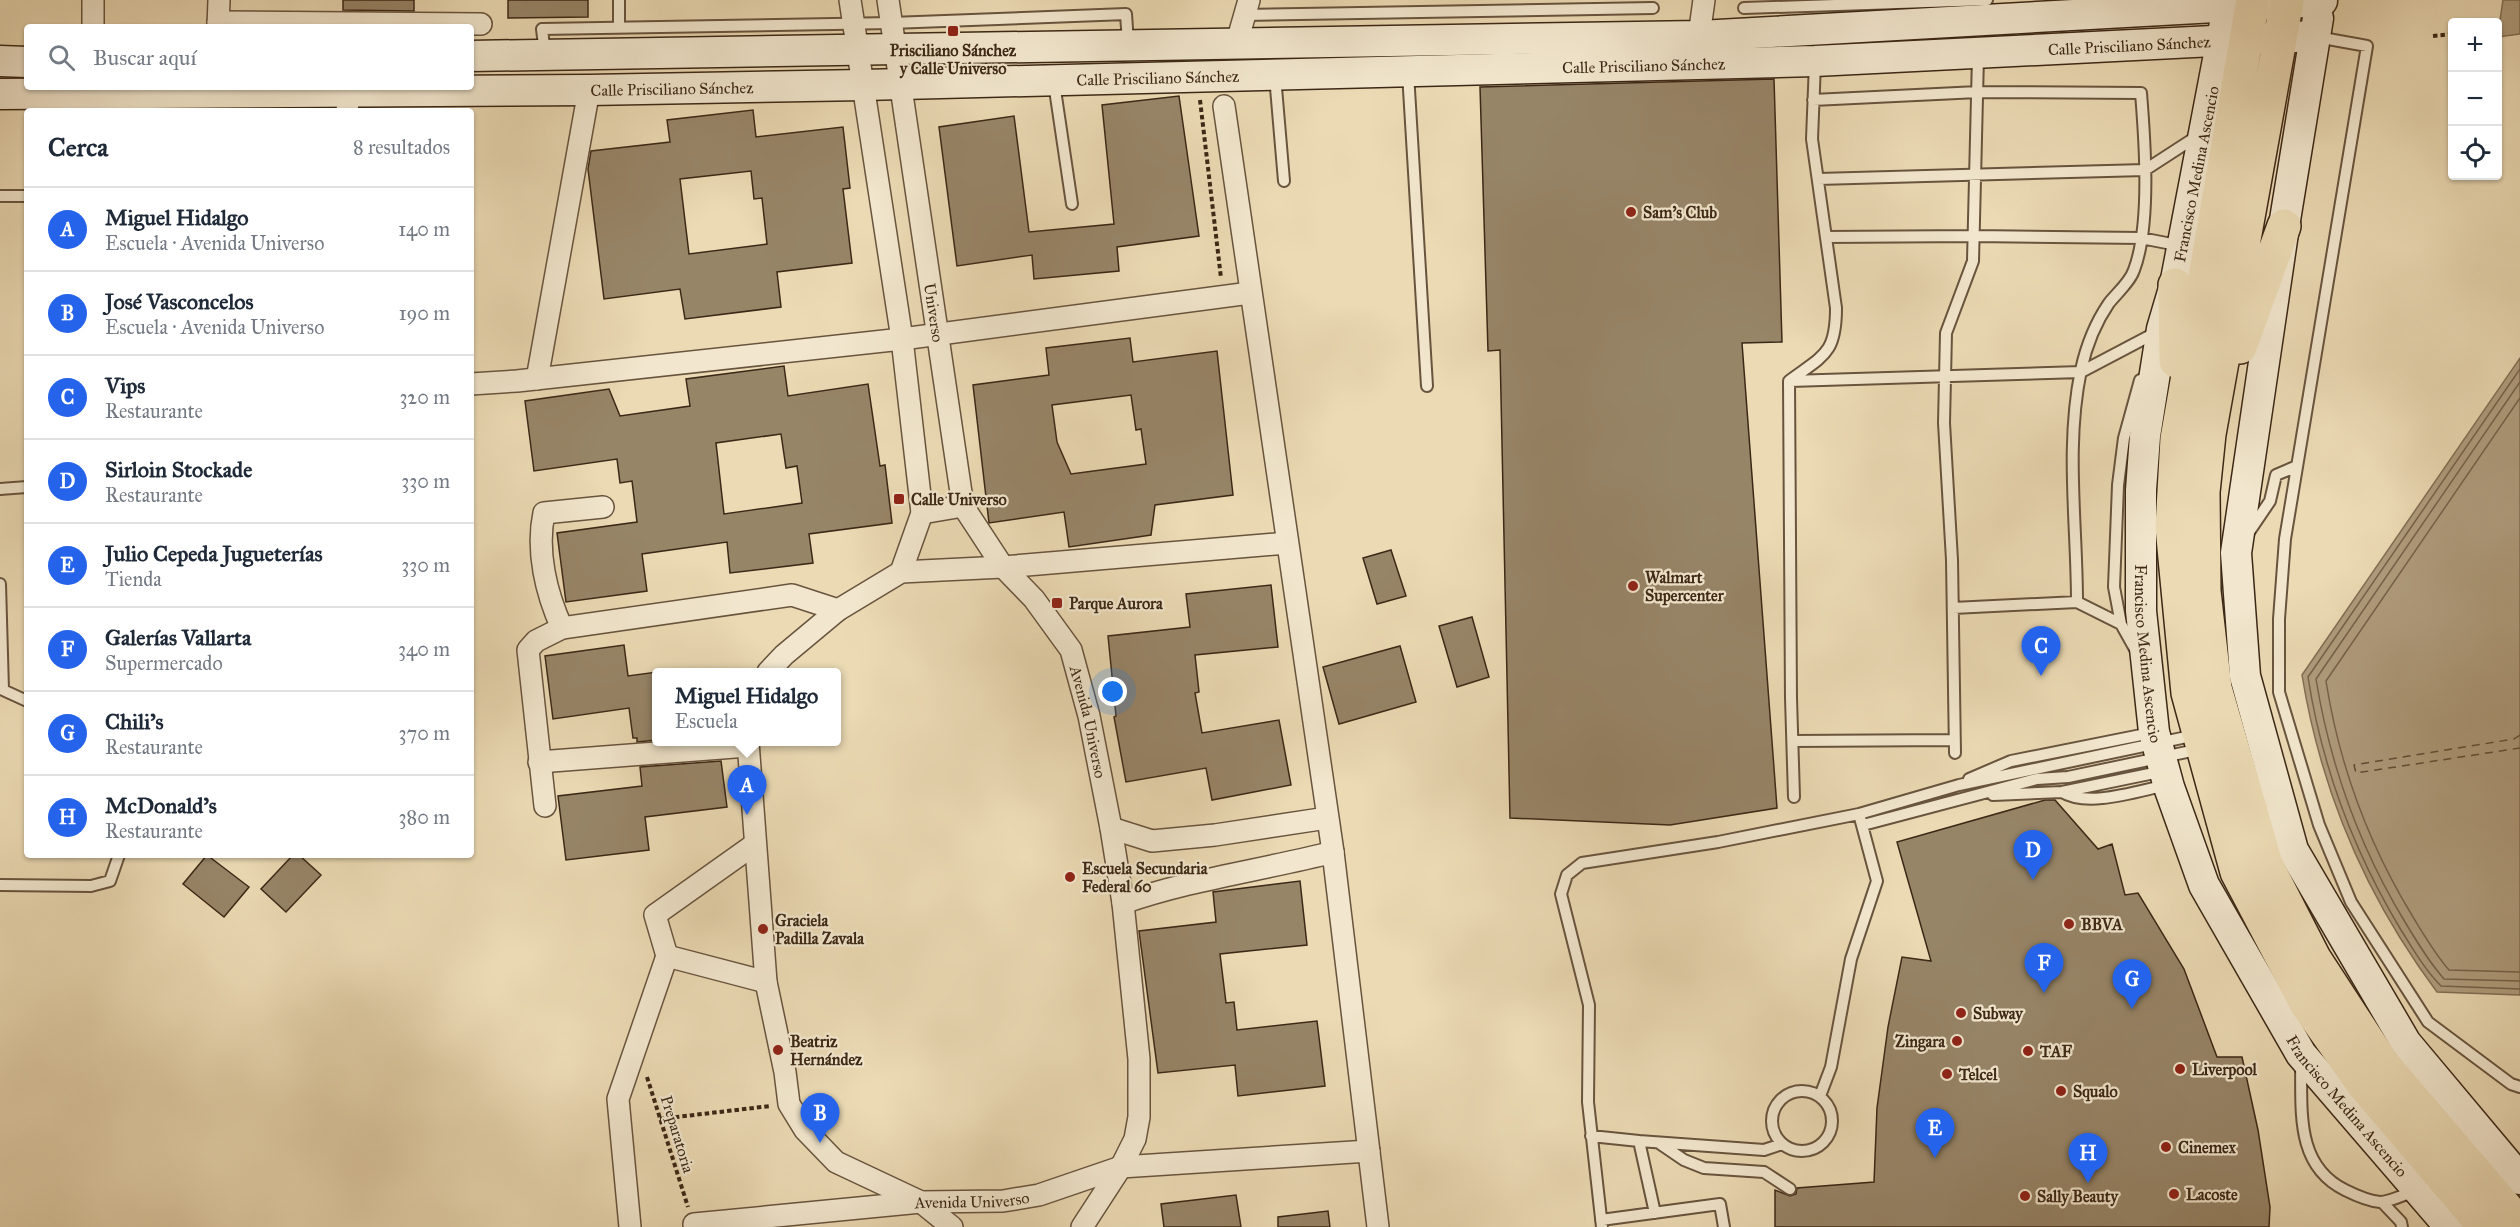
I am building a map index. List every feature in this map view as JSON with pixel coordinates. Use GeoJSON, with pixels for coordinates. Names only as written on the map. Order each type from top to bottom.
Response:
{"type":"FeatureCollection","features":[{"type":"Feature","properties":{"kind":"highway","name":"Francisco Medina Ascencio"},"geometry":{"type":"LineString","coordinates":[[2287,1],[2209,434],[2203,492],[2204,591],[2215,688],[2266,864],[2314,958],[2383,1064],[2520,1224]]}},
{"type":"Feature","properties":{"kind":"highway","name":"Francisco Medina Ascencio"},"geometry":{"type":"LineString","coordinates":[[2241,3],[2177,439],[2172,527],[2188,693],[2230,736],[2237,872],[2307,1005],[2363,1084],[2485,1227]]}},
{"type":"Feature","properties":{"kind":"highway"},"geometry":{"type":"LineString","coordinates":[[2209,434],[2284,226]]}},
{"type":"Feature","properties":{"kind":"highway"},"geometry":{"type":"LineString","coordinates":[[2175,285],[2177,439]]}},
{"type":"Feature","properties":{"kind":"main road","name":"Calle Prisciliano Sánchez"},"geometry":{"type":"LineString","coordinates":[[1817,45],[2060,8],[2322,1]]}},
{"type":"Feature","properties":{"kind":"main road","name":"Francisco Medina Ascencio"},"geometry":{"type":"LineString","coordinates":[[2322,1],[2314,36],[2284,226],[2236,553],[2245,676],[2230,736],[2293,850],[2406,1043],[2520,1179]]}},
{"type":"Feature","properties":{"kind":"main road","name":"Calle Prisciliano Sánchez"},"geometry":{"type":"LineString","coordinates":[[474,56],[545,54],[627,37],[893,35],[1128,44],[1243,19],[1697,50]]}},
{"type":"Feature","properties":{"kind":"main road","name":"Calle Prisciliano Sánchez"},"geometry":{"type":"LineString","coordinates":[[0,94],[348,102],[589,90],[1408,70],[1697,50],[1817,45],[1978,53],[2314,36]]}},
{"type":"Feature","properties":{"kind":"main road","name":"Francisco Medina Ascencio"},"geometry":{"type":"LineString","coordinates":[[2234,40],[2204,132],[2175,285],[2160,342],[2145,436],[2141,490],[2140,611],[2146,668],[2161,758],[2204,885],[2301,1054],[2337,1099],[2450,1227]]}},
{"type":"Feature","properties":{"kind":"main road"},"geometry":{"type":"LineString","coordinates":[[0,61],[24,62]]}},
{"type":"Feature","properties":{"kind":"street"},"geometry":{"type":"LineString","coordinates":[[93,0],[93,24]]}},
{"type":"Feature","properties":{"kind":"street"},"geometry":{"type":"LineString","coordinates":[[219,0],[218,24],[481,24]]}},
{"type":"Feature","properties":{"kind":"street"},"geometry":{"type":"LineString","coordinates":[[850,0],[902,339],[922,513],[901,572]]}},
{"type":"Feature","properties":{"kind":"street","name":"Universo"},"geometry":{"type":"LineString","coordinates":[[888,0],[902,82],[963,506],[1003,567]]}},
{"type":"Feature","properties":{"kind":"street"},"geometry":{"type":"LineString","coordinates":[[1697,50],[1704,0]]}},
{"type":"Feature","properties":{"kind":"street"},"geometry":{"type":"LineString","coordinates":[[537,379],[589,90]]}},
{"type":"Feature","properties":{"kind":"street"},"geometry":{"type":"LineString","coordinates":[[1224,106],[1327,818],[1334,852],[1378,1227]]}},
{"type":"Feature","properties":{"kind":"street"},"geometry":{"type":"LineString","coordinates":[[474,384],[537,379],[902,339],[1250,293]]}},
{"type":"Feature","properties":{"kind":"street"},"geometry":{"type":"LineString","coordinates":[[922,513],[963,506]]}},
{"type":"Feature","properties":{"kind":"street"},"geometry":{"type":"LineString","coordinates":[[562,628],[548,598],[539,533],[544,513],[603,507]]}},
{"type":"Feature","properties":{"kind":"street"},"geometry":{"type":"LineString","coordinates":[[772,668],[838,610],[901,572],[1003,567],[1287,543]]}},
{"type":"Feature","properties":{"kind":"street","name":"Avenida Universo"},"geometry":{"type":"LineString","coordinates":[[1003,567],[1034,599],[1071,650],[1089,716],[1123,903],[1138,1059],[1139,1117],[1135,1139],[1121,1167]]}},
{"type":"Feature","properties":{"kind":"street"},"geometry":{"type":"LineString","coordinates":[[545,806],[528,650],[537,641],[562,628],[792,595],[838,610]]}},
{"type":"Feature","properties":{"kind":"street"},"geometry":{"type":"LineString","coordinates":[[539,762],[725,746]]}},
{"type":"Feature","properties":{"kind":"street","name":"Avenida Universo"},"geometry":{"type":"LineString","coordinates":[[748,746],[766,982],[785,1072],[789,1104],[805,1130],[836,1162],[921,1202],[1003,1201],[1039,1195],[1121,1167],[1369,1151]]}},
{"type":"Feature","properties":{"kind":"street"},"geometry":{"type":"LineString","coordinates":[[1111,828],[1152,841],[1215,835],[1327,818]]}},
{"type":"Feature","properties":{"kind":"street"},"geometry":{"type":"LineString","coordinates":[[630,1227],[618,1099],[638,1048],[667,956],[655,915],[755,844]]}},
{"type":"Feature","properties":{"kind":"street"},"geometry":{"type":"LineString","coordinates":[[1123,903],[1200,880],[1334,852]]}},
{"type":"Feature","properties":{"kind":"street"},"geometry":{"type":"LineString","coordinates":[[667,956],[766,982]]}},
{"type":"Feature","properties":{"kind":"street"},"geometry":{"type":"LineString","coordinates":[[1082,1227],[1121,1167]]}},
{"type":"Feature","properties":{"kind":"street"},"geometry":{"type":"LineString","coordinates":[[694,1224],[921,1202],[952,1227]]}},
{"type":"Feature","properties":{"kind":"lane"},"geometry":{"type":"LineString","coordinates":[[619,0],[627,37]]}},
{"type":"Feature","properties":{"kind":"lane"},"geometry":{"type":"LineString","coordinates":[[1744,8],[1987,0]]}},
{"type":"Feature","properties":{"kind":"lane"},"geometry":{"type":"LineString","coordinates":[[1243,19],[1653,8]]}},
{"type":"Feature","properties":{"kind":"lane"},"geometry":{"type":"LineString","coordinates":[[2314,36],[2367,46],[2285,539],[2279,619],[2279,692],[2319,825],[2351,902],[2428,1022],[2511,1084],[2520,1086]]}},
{"type":"Feature","properties":{"kind":"lane"},"geometry":{"type":"LineString","coordinates":[[1789,381],[1828,351],[1836,334],[1836,308],[1812,139],[1817,45]]}},
{"type":"Feature","properties":{"kind":"lane"},"geometry":{"type":"LineString","coordinates":[[1954,753],[1953,608],[1944,423],[1946,333],[1973,261],[1977,174],[1978,53]]}},
{"type":"Feature","properties":{"kind":"lane"},"geometry":{"type":"LineString","coordinates":[[1408,70],[1427,386]]}},
{"type":"Feature","properties":{"kind":"lane"},"geometry":{"type":"LineString","coordinates":[[1275,74],[1284,180]]}},
{"type":"Feature","properties":{"kind":"lane"},"geometry":{"type":"LineString","coordinates":[[1053,80],[1072,204]]}},
{"type":"Feature","properties":{"kind":"lane"},"geometry":{"type":"LineString","coordinates":[[1813,100],[1978,92],[2140,93],[2145,170],[2141,238],[2134,272],[2108,305],[2087,346],[2081,372],[2072,458],[2077,602]]}},
{"type":"Feature","properties":{"kind":"lane"},"geometry":{"type":"LineString","coordinates":[[1818,179],[2145,170],[2204,132]]}},
{"type":"Feature","properties":{"kind":"lane"},"geometry":{"type":"LineString","coordinates":[[0,196],[24,196]]}},
{"type":"Feature","properties":{"kind":"lane"},"geometry":{"type":"LineString","coordinates":[[1826,237],[2141,238],[2182,246]]}},
{"type":"Feature","properties":{"kind":"lane"},"geometry":{"type":"LineString","coordinates":[[1789,381],[1945,374],[2081,372],[2160,342]]}},
{"type":"Feature","properties":{"kind":"lane"},"geometry":{"type":"LineString","coordinates":[[2146,668],[2121,624],[2114,587],[2124,438],[2140,380],[2160,342]]}},
{"type":"Feature","properties":{"kind":"lane"},"geometry":{"type":"LineString","coordinates":[[1789,381],[1794,797]]}},
{"type":"Feature","properties":{"kind":"lane"},"geometry":{"type":"LineString","coordinates":[[2236,553],[2270,501],[2276,475],[2297,466]]}},
{"type":"Feature","properties":{"kind":"lane"},"geometry":{"type":"LineString","coordinates":[[0,489],[24,487]]}},
{"type":"Feature","properties":{"kind":"lane"},"geometry":{"type":"LineString","coordinates":[[0,584],[2,691],[24,700]]}},
{"type":"Feature","properties":{"kind":"lane"},"geometry":{"type":"LineString","coordinates":[[1953,608],[2077,602],[2121,624]]}},
{"type":"Feature","properties":{"kind":"lane"},"geometry":{"type":"LineString","coordinates":[[1863,825],[2037,779],[2068,777],[2161,758],[2230,736]]}},
{"type":"Feature","properties":{"kind":"lane"},"geometry":{"type":"LineString","coordinates":[[1966,797],[2045,791],[2062,792],[2073,799],[2086,800],[2161,758],[2230,736]]}},
{"type":"Feature","properties":{"kind":"lane"},"geometry":{"type":"LineString","coordinates":[[1793,741],[1954,740]]}},
{"type":"Feature","properties":{"kind":"lane"},"geometry":{"type":"LineString","coordinates":[[1724,1227],[1720,1204],[1655,1213],[1602,1224],[1586,1077],[1590,1050],[1589,1005],[1561,894],[1567,875],[1582,863],[1605,858],[1718,842],[1859,814],[1959,785],[1980,772],[2011,761],[2161,758]]}},
{"type":"Feature","properties":{"kind":"lane"},"geometry":{"type":"LineString","coordinates":[[1820,1096],[1831,1067],[1851,959],[1877,881],[1859,814]]}},
{"type":"Feature","properties":{"kind":"lane"},"geometry":{"type":"LineString","coordinates":[[0,885],[91,886],[101,884],[110,881],[118,858]]}},
{"type":"Feature","properties":{"kind":"lane"},"geometry":{"type":"LineString","coordinates":[[2301,1054],[2303,1128],[2312,1160],[2329,1182],[2356,1196],[2382,1202],[2419,1190]]}},
{"type":"Feature","properties":{"kind":"lane"},"geometry":{"type":"LineString","coordinates":[[1803,1090],[1820,1096],[1832,1112],[1832,1131],[1819,1147],[1800,1152],[1782,1144],[1772,1126],[1774,1109],[1786,1095],[1803,1090]]}},
{"type":"Feature","properties":{"kind":"lane"},"geometry":{"type":"LineString","coordinates":[[1591,1136],[1764,1150],[1782,1144]]}},
{"type":"Feature","properties":{"kind":"lane"},"geometry":{"type":"LineString","coordinates":[[1639,1141],[1655,1213]]}},
{"type":"Feature","properties":{"kind":"lane"},"geometry":{"type":"LineString","coordinates":[[1658,1142],[1684,1160],[1704,1168],[1764,1172],[1790,1189]]}},
{"type":"Feature","properties":{"kind":"lane"},"geometry":{"type":"LineString","coordinates":[[2382,1202],[2401,1222],[2402,1227]]}},
{"type":"Feature","properties":{"kind":"path"},"geometry":{"type":"LineString","coordinates":[[2433,36],[2448,34]]}},
{"type":"Feature","properties":{"kind":"path"},"geometry":{"type":"LineString","coordinates":[[1197,76],[1223,296]]}},
{"type":"Feature","properties":{"kind":"path","name":"Preparatoria"},"geometry":{"type":"LineString","coordinates":[[638,1048],[694,1224]]}},
{"type":"Feature","properties":{"kind":"path"},"geometry":{"type":"LineString","coordinates":[[660,1119],[789,1104]]}},
{"type":"Feature","properties":{"kind":"water"},"geometry":{"type":"Polygon","coordinates":[[[2503,0],[2520,0],[2520,34],[2502,36],[2500,18],[2503,0]]]}},
{"type":"Feature","properties":{"kind":"water"},"geometry":{"type":"Polygon","coordinates":[[[2520,358],[2520,995],[2437,992],[2389,919],[2350,842],[2321,761],[2302,675],[2520,358]]]}},
{"type":"Feature","properties":{"kind":"building"},"geometry":{"type":"Polygon","coordinates":[[[343,0],[414,0],[414,11],[343,10],[343,0]]]}},
{"type":"Feature","properties":{"kind":"building"},"geometry":{"type":"Polygon","coordinates":[[[508,0],[588,0],[588,17],[508,18],[508,0]]]}},
{"type":"Feature","properties":{"kind":"building"},"geometry":{"type":"Polygon","coordinates":[[[1774,79],[1782,342],[1742,343],[1777,808],[1670,825],[1510,818],[1500,350],[1488,351],[1480,87],[1774,79]]]}},
{"type":"Feature","properties":{"kind":"building"},"geometry":{"type":"Polygon","coordinates":[[[1179,96],[1199,236],[1117,247],[1119,271],[1034,279],[1032,255],[957,266],[939,127],[1014,116],[1029,232],[1114,224],[1102,105],[1179,96]]]}},
{"type":"Feature","properties":{"kind":"building"},"geometry":{"type":"Polygon","coordinates":[[[753,110],[756,137],[843,127],[850,188],[843,189],[852,263],[777,272],[781,307],[685,319],[680,289],[604,299],[588,169],[591,151],[670,142],[667,120],[753,110]],[[751,171],[680,179],[689,254],[767,244],[762,198],[754,199],[751,171]]]}},
{"type":"Feature","properties":{"kind":"building"},"geometry":{"type":"Polygon","coordinates":[[[1130,338],[1133,362],[1217,351],[1233,495],[1155,505],[1151,535],[1069,547],[1064,512],[989,523],[973,385],[1049,375],[1046,348],[1130,338]],[[1131,395],[1052,405],[1057,442],[1071,474],[1146,464],[1141,429],[1136,430],[1131,395]]]}},
{"type":"Feature","properties":{"kind":"building"},"geometry":{"type":"Polygon","coordinates":[[[784,366],[788,396],[868,384],[880,466],[885,465],[892,523],[809,534],[813,563],[730,573],[727,542],[642,554],[647,591],[566,602],[557,533],[637,522],[632,481],[620,483],[617,459],[534,471],[525,401],[609,389],[620,416],[690,406],[686,379],[784,366]],[[781,434],[716,443],[724,514],[802,503],[797,466],[786,468],[781,434]]]}},
{"type":"Feature","properties":{"kind":"building"},"geometry":{"type":"Polygon","coordinates":[[[1391,550],[1406,596],[1377,604],[1363,558],[1391,550]]]}},
{"type":"Feature","properties":{"kind":"building"},"geometry":{"type":"Polygon","coordinates":[[[1271,585],[1278,647],[1195,655],[1199,692],[1195,693],[1202,733],[1279,720],[1291,785],[1212,800],[1206,768],[1126,782],[1114,717],[1116,716],[1108,636],[1190,627],[1186,594],[1271,585]]]}},
{"type":"Feature","properties":{"kind":"building"},"geometry":{"type":"Polygon","coordinates":[[[1472,617],[1489,677],[1457,687],[1439,626],[1472,617]]]}},
{"type":"Feature","properties":{"kind":"building"},"geometry":{"type":"Polygon","coordinates":[[[624,645],[628,676],[652,673],[652,740],[637,742],[637,738],[633,738],[629,708],[553,719],[545,656],[624,645]]]}},
{"type":"Feature","properties":{"kind":"building"},"geometry":{"type":"Polygon","coordinates":[[[1400,646],[1416,702],[1339,724],[1323,667],[1400,646]]]}},
{"type":"Feature","properties":{"kind":"building"},"geometry":{"type":"Polygon","coordinates":[[[721,761],[727,807],[645,817],[649,850],[566,860],[558,796],[642,786],[640,767],[721,761]]]}},
{"type":"Feature","properties":{"kind":"building"},"geometry":{"type":"Polygon","coordinates":[[[2045,800],[2055,800],[2098,849],[2112,844],[2125,895],[2138,893],[2184,969],[2217,1057],[2242,1057],[2258,1130],[2270,1207],[2269,1227],[1775,1227],[1775,1190],[1790,1196],[1796,1194],[1797,1188],[1874,1182],[1877,1108],[1888,1027],[1902,957],[1931,961],[1897,842],[2045,800]]]}},
{"type":"Feature","properties":{"kind":"building"},"geometry":{"type":"Polygon","coordinates":[[[205,858],[211,858],[249,887],[224,917],[183,884],[205,858]]]}},
{"type":"Feature","properties":{"kind":"building"},"geometry":{"type":"Polygon","coordinates":[[[290,858],[302,858],[321,875],[286,912],[261,889],[290,858]]]}},
{"type":"Feature","properties":{"kind":"building"},"geometry":{"type":"Polygon","coordinates":[[[1300,881],[1307,945],[1220,954],[1226,1003],[1234,1002],[1237,1030],[1317,1021],[1325,1086],[1238,1096],[1235,1065],[1158,1073],[1139,931],[1216,922],[1213,892],[1300,881]]]}},
{"type":"Feature","properties":{"kind":"building"},"geometry":{"type":"Polygon","coordinates":[[[1236,1195],[1241,1227],[1164,1227],[1161,1204],[1236,1195]]]}},
{"type":"Feature","properties":{"kind":"building"},"geometry":{"type":"Polygon","coordinates":[[[1328,1211],[1330,1227],[1278,1227],[1278,1217],[1328,1211]]]}},
{"type":"Feature","properties":{"kind":"ferry route"},"geometry":{"type":"LineString","coordinates":[[2520,735],[2514,739],[2354,765],[2356,773],[2520,748]]}},
{"type":"Feature","properties":{"kind":"place","name":"Prisciliano Sánchez y Calle Universo"},"geometry":{"type":"Point","coordinates":[953,31]}},
{"type":"Feature","properties":{"kind":"place","name":"Sam's Club"},"geometry":{"type":"Point","coordinates":[1631,212]}},
{"type":"Feature","properties":{"kind":"place","name":"Calle Universo"},"geometry":{"type":"Point","coordinates":[899,499]}},
{"type":"Feature","properties":{"kind":"place","name":"Walmart Supercenter"},"geometry":{"type":"Point","coordinates":[1633,586]}},
{"type":"Feature","properties":{"kind":"place","name":"Parque Aurora"},"geometry":{"type":"Point","coordinates":[1057,603]}},
{"type":"Feature","properties":{"kind":"place","name":"Vips"},"geometry":{"type":"Point","coordinates":[2041,676]}},
{"type":"Feature","properties":{"kind":"place","name":"Miguel Hidalgo"},"geometry":{"type":"Point","coordinates":[747,815]}},
{"type":"Feature","properties":{"kind":"place","name":"Escuela Secundaria Federal 60"},"geometry":{"type":"Point","coordinates":[1070,877]}},
{"type":"Feature","properties":{"kind":"place","name":"Sirloin Stockade"},"geometry":{"type":"Point","coordinates":[2033,880]}},
{"type":"Feature","properties":{"kind":"place","name":"BBVA"},"geometry":{"type":"Point","coordinates":[2069,924]}},
{"type":"Feature","properties":{"kind":"place","name":"Graciela Padilla Zavala"},"geometry":{"type":"Point","coordinates":[763,929]}},
{"type":"Feature","properties":{"kind":"place","name":"Galerías Vallarta"},"geometry":{"type":"Point","coordinates":[2044,993]}},
{"type":"Feature","properties":{"kind":"place","name":"Chili's"},"geometry":{"type":"Point","coordinates":[2132,1009]}},
{"type":"Feature","properties":{"kind":"place","name":"Subway"},"geometry":{"type":"Point","coordinates":[1961,1013]}},
{"type":"Feature","properties":{"kind":"place","name":"Zingara"},"geometry":{"type":"Point","coordinates":[1957,1041]}},
{"type":"Feature","properties":{"kind":"place","name":"Beatriz Hernández"},"geometry":{"type":"Point","coordinates":[778,1050]}},
{"type":"Feature","properties":{"kind":"place","name":"TAF"},"geometry":{"type":"Point","coordinates":[2028,1051]}},
{"type":"Feature","properties":{"kind":"place","name":"Liverpool"},"geometry":{"type":"Point","coordinates":[2180,1069]}},
{"type":"Feature","properties":{"kind":"place","name":"Telcel"},"geometry":{"type":"Point","coordinates":[1947,1074]}},
{"type":"Feature","properties":{"kind":"place","name":"Squalo"},"geometry":{"type":"Point","coordinates":[2061,1091]}},
{"type":"Feature","properties":{"kind":"place","name":"José Vasconcelos"},"geometry":{"type":"Point","coordinates":[820,1143]}},
{"type":"Feature","properties":{"kind":"place","name":"Cinemex"},"geometry":{"type":"Point","coordinates":[2166,1147]}},
{"type":"Feature","properties":{"kind":"place","name":"Julio Cepeda Jugueterías"},"geometry":{"type":"Point","coordinates":[1935,1158]}},
{"type":"Feature","properties":{"kind":"place","name":"McDonald's"},"geometry":{"type":"Point","coordinates":[2088,1183]}},
{"type":"Feature","properties":{"kind":"place","name":"Lacoste"},"geometry":{"type":"Point","coordinates":[2174,1194]}},
{"type":"Feature","properties":{"kind":"place","name":"Sally Beauty"},"geometry":{"type":"Point","coordinates":[2025,1196]}}]}
